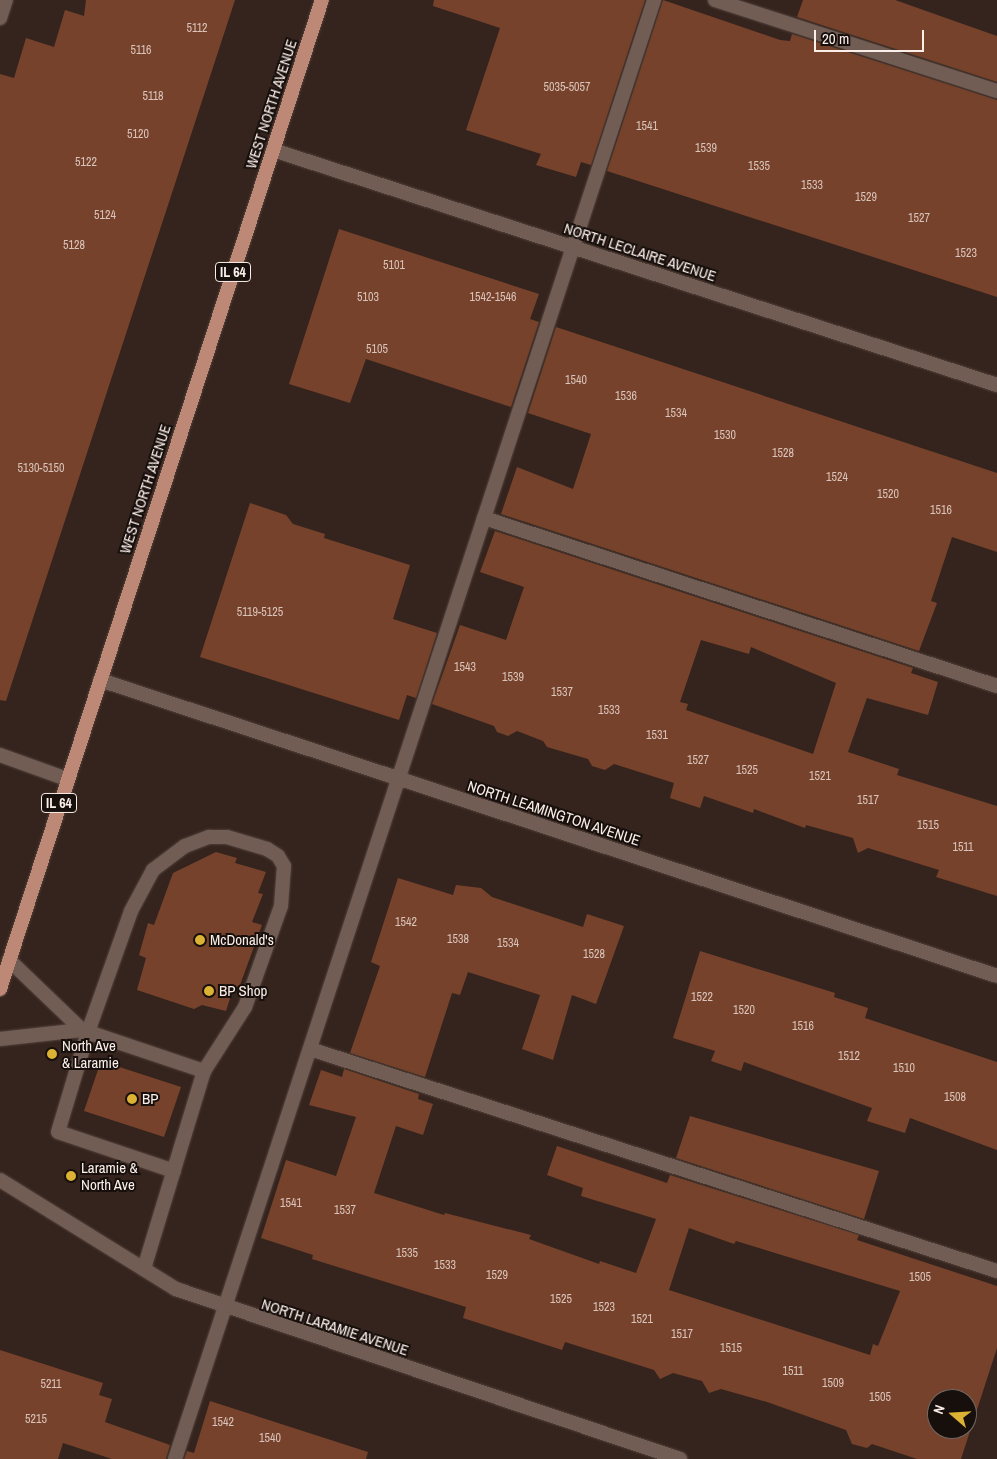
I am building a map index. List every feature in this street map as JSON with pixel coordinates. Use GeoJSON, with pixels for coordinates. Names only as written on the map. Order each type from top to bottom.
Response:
{"type":"FeatureCollection","features":[{"type":"Feature","properties":{"kind":"main road","name":"WEST NORTH AVENUE"},"geometry":{"type":"LineString","coordinates":[[0,989],[67,778],[322,0]]}},
{"type":"Feature","properties":{"kind":"street"},"geometry":{"type":"LineString","coordinates":[[0,18],[6,0]]}},
{"type":"Feature","properties":{"kind":"street"},"geometry":{"type":"LineString","coordinates":[[175,1459],[654,0]]}},
{"type":"Feature","properties":{"kind":"street"},"geometry":{"type":"LineString","coordinates":[[715,0],[997,91]]}},
{"type":"Feature","properties":{"kind":"street","name":"NORTH LECLAIRE AVENUE"},"geometry":{"type":"LineString","coordinates":[[273,150],[997,385]]}},
{"type":"Feature","properties":{"kind":"street"},"geometry":{"type":"LineString","coordinates":[[484,518],[997,686]]}},
{"type":"Feature","properties":{"kind":"street","name":"NORTH LEAMINGTON AVENUE"},"geometry":{"type":"LineString","coordinates":[[100,680],[997,976]]}},
{"type":"Feature","properties":{"kind":"street"},"geometry":{"type":"LineString","coordinates":[[0,755],[67,778]]}},
{"type":"Feature","properties":{"kind":"street"},"geometry":{"type":"LineString","coordinates":[[144,1269],[174,1171],[204,1071],[245,1007],[281,906],[284,866],[267,849],[227,838],[209,837],[185,846],[153,870],[131,910],[85,1031],[58,1132],[174,1171]]}},
{"type":"Feature","properties":{"kind":"street"},"geometry":{"type":"LineString","coordinates":[[9,960],[85,1031]]}},
{"type":"Feature","properties":{"kind":"street"},"geometry":{"type":"LineString","coordinates":[[0,1039],[85,1031],[204,1071]]}},
{"type":"Feature","properties":{"kind":"street"},"geometry":{"type":"LineString","coordinates":[[310,1048],[997,1271]]}},
{"type":"Feature","properties":{"kind":"street","name":"NORTH LARAMIE AVENUE"},"geometry":{"type":"LineString","coordinates":[[0,1180],[176,1288],[225,1307],[680,1459]]}},
{"type":"Feature","properties":{"kind":"building"},"geometry":{"type":"Polygon","coordinates":[[[86,0],[235,0],[6,701],[0,700],[0,74],[14,78],[26,38],[54,47],[65,10],[84,16],[86,0]]]}},
{"type":"Feature","properties":{"kind":"building"},"geometry":{"type":"Polygon","coordinates":[[[434,0],[645,0],[591,165],[581,162],[576,177],[536,165],[541,154],[466,130],[500,28],[433,6],[434,0]]]}},
{"type":"Feature","properties":{"kind":"building"},"geometry":{"type":"Polygon","coordinates":[[[663,0],[780,40],[790,41],[792,34],[997,100],[997,297],[607,171],[663,0]]]}},
{"type":"Feature","properties":{"kind":"building"},"geometry":{"type":"Polygon","coordinates":[[[803,0],[895,0],[997,36],[997,82],[797,17],[803,0]]]}},
{"type":"Feature","properties":{"kind":"building"},"geometry":{"type":"Polygon","coordinates":[[[339,229],[539,294],[530,319],[539,322],[511,407],[366,359],[350,403],[289,384],[339,229]]]}},
{"type":"Feature","properties":{"kind":"building"},"geometry":{"type":"Polygon","coordinates":[[[556,327],[997,473],[997,552],[952,537],[931,601],[937,603],[919,651],[501,514],[517,467],[573,489],[591,434],[528,413],[556,327]]]}},
{"type":"Feature","properties":{"kind":"building"},"geometry":{"type":"Polygon","coordinates":[[[250,503],[286,515],[293,524],[325,534],[324,538],[410,565],[393,619],[437,633],[416,698],[407,695],[399,720],[200,657],[250,503]]]}},
{"type":"Feature","properties":{"kind":"building"},"geometry":{"type":"Polygon","coordinates":[[[495,531],[913,668],[911,673],[938,682],[928,715],[867,698],[848,752],[899,769],[897,775],[997,806],[997,896],[936,877],[939,870],[868,848],[858,853],[853,838],[806,825],[805,828],[754,809],[753,813],[704,796],[700,808],[670,798],[674,783],[614,764],[605,770],[592,766],[588,759],[547,747],[543,741],[517,731],[508,736],[497,732],[494,726],[432,704],[460,625],[506,640],[524,587],[480,572],[495,531]],[[701,640],[680,702],[688,704],[686,710],[813,754],[836,683],[751,647],[749,654],[701,640]]]}},
{"type":"Feature","properties":{"kind":"building","name":"McDonald's"},"geometry":{"type":"Polygon","coordinates":[[[216,852],[237,858],[235,863],[266,872],[258,893],[263,894],[252,922],[262,925],[240,985],[233,989],[226,1011],[202,1005],[194,1009],[137,990],[146,958],[139,955],[148,923],[154,925],[173,873],[216,852]]]}},
{"type":"Feature","properties":{"kind":"building"},"geometry":{"type":"Polygon","coordinates":[[[398,878],[453,895],[456,885],[481,888],[492,897],[583,927],[587,914],[624,926],[596,1004],[572,995],[553,1060],[522,1049],[540,995],[468,972],[460,995],[452,993],[425,1077],[350,1053],[380,966],[371,962],[398,878]]]}},
{"type":"Feature","properties":{"kind":"building"},"geometry":{"type":"Polygon","coordinates":[[[700,951],[835,993],[834,997],[868,1008],[865,1018],[997,1062],[997,1150],[910,1118],[905,1133],[867,1121],[872,1108],[744,1062],[741,1071],[711,1061],[715,1051],[673,1038],[700,951]]]}},
{"type":"Feature","properties":{"kind":"building","name":"BP"},"geometry":{"type":"Polygon","coordinates":[[[101,1061],[181,1087],[164,1137],[84,1111],[101,1061]]]}},
{"type":"Feature","properties":{"kind":"building"},"geometry":{"type":"Polygon","coordinates":[[[344,1069],[419,1094],[418,1099],[433,1104],[423,1135],[396,1126],[374,1193],[444,1215],[445,1213],[531,1235],[529,1239],[599,1264],[600,1261],[636,1273],[656,1219],[581,1196],[583,1188],[547,1175],[557,1146],[667,1183],[670,1175],[859,1235],[857,1240],[997,1286],[997,1348],[977,1410],[977,1389],[927,1389],[927,1439],[967,1439],[961,1459],[917,1459],[872,1444],[867,1448],[852,1444],[846,1430],[767,1402],[721,1389],[709,1393],[702,1381],[673,1373],[660,1379],[654,1370],[565,1342],[562,1350],[463,1318],[466,1307],[312,1259],[313,1255],[261,1238],[286,1160],[336,1176],[356,1117],[309,1105],[321,1070],[342,1077],[344,1069]],[[689,1228],[669,1290],[870,1355],[873,1344],[878,1346],[900,1291],[736,1241],[734,1244],[689,1228]]]}},
{"type":"Feature","properties":{"kind":"building"},"geometry":{"type":"Polygon","coordinates":[[[690,1116],[879,1171],[864,1219],[676,1158],[690,1116]]]}},
{"type":"Feature","properties":{"kind":"building"},"geometry":{"type":"Polygon","coordinates":[[[0,1350],[103,1383],[99,1395],[112,1399],[105,1422],[170,1445],[166,1459],[112,1459],[63,1443],[58,1459],[0,1459],[0,1350]]]}},
{"type":"Feature","properties":{"kind":"building"},"geometry":{"type":"Polygon","coordinates":[[[210,1401],[368,1452],[366,1459],[184,1459],[187,1451],[194,1453],[210,1401]]]}},
{"type":"Feature","properties":{"kind":"place","name":"McDonald's"},"geometry":{"type":"Point","coordinates":[200,940]}},
{"type":"Feature","properties":{"kind":"place","name":"BP Shop"},"geometry":{"type":"Point","coordinates":[209,991]}},
{"type":"Feature","properties":{"kind":"place","name":"North Ave & Laramie"},"geometry":{"type":"Point","coordinates":[52,1054]}},
{"type":"Feature","properties":{"kind":"place","name":"BP"},"geometry":{"type":"Point","coordinates":[132,1099]}},
{"type":"Feature","properties":{"kind":"place","name":"Laramie & North Ave"},"geometry":{"type":"Point","coordinates":[71,1176]}}]}
